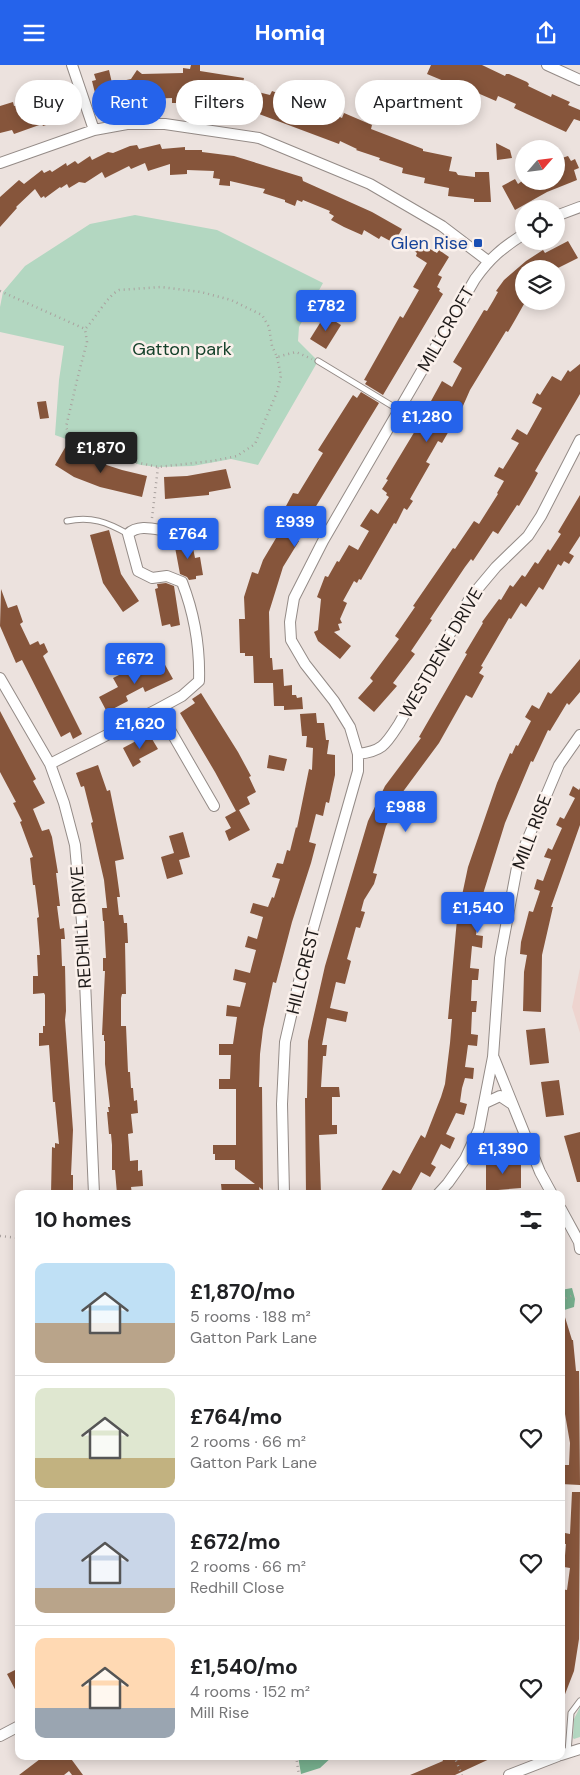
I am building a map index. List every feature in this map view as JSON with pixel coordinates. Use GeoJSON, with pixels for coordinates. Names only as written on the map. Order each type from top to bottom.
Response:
{"type":"FeatureCollection","features":[{"type":"Feature","properties":{"kind":"street"},"geometry":{"type":"LineString","coordinates":[[72,65],[94,130]]}},
{"type":"Feature","properties":{"kind":"street"},"geometry":{"type":"LineString","coordinates":[[547,65],[580,80]]}},
{"type":"Feature","properties":{"kind":"street"},"geometry":{"type":"LineString","coordinates":[[0,163],[94,130],[128,124],[165,123],[260,138],[370,184],[442,226],[488,261]]}},
{"type":"Feature","properties":{"kind":"street"},"geometry":{"type":"LineString","coordinates":[[565,213],[580,207]]}},
{"type":"Feature","properties":{"kind":"street","name":"MILLCROFT"},"geometry":{"type":"LineString","coordinates":[[358,753],[350,727],[334,701],[305,664],[292,640],[290,622],[294,598],[323,541],[475,279],[488,261],[515,240]]}},
{"type":"Feature","properties":{"kind":"street","name":"WESTDENE DRIVE"},"geometry":{"type":"LineString","coordinates":[[358,753],[371,752],[386,745],[470,597],[496,567],[528,536],[541,516],[580,440]]}},
{"type":"Feature","properties":{"kind":"street"},"geometry":{"type":"LineString","coordinates":[[50,764],[158,709],[182,695],[199,681],[200,661],[188,598],[182,582],[167,576],[152,578],[138,571],[128,534],[133,529],[143,528],[167,531]]}},
{"type":"Feature","properties":{"kind":"street","name":"REDHILL DRIVE"},"geometry":{"type":"LineString","coordinates":[[0,678],[50,764],[64,803],[75,845],[83,933],[94,1190]]}},
{"type":"Feature","properties":{"kind":"street"},"geometry":{"type":"LineString","coordinates":[[158,709],[214,806]]}},
{"type":"Feature","properties":{"kind":"street","name":"MILL RISE"},"geometry":{"type":"LineString","coordinates":[[442,1190],[465,1159],[479,1129],[493,1057],[500,958],[518,862],[559,765],[580,735]]}},
{"type":"Feature","properties":{"kind":"street","name":"HILLCREST"},"geometry":{"type":"LineString","coordinates":[[284,1190],[282,1103],[285,1042],[303,964],[358,771],[358,753]]}},
{"type":"Feature","properties":{"kind":"street"},"geometry":{"type":"LineString","coordinates":[[493,1057],[540,1172],[550,1190]]}},
{"type":"Feature","properties":{"kind":"street"},"geometry":{"type":"LineString","coordinates":[[484,1103],[500,1096],[512,1103]]}},
{"type":"Feature","properties":{"kind":"street"},"geometry":{"type":"LineString","coordinates":[[565,1216],[580,1241],[580,1249]]}},
{"type":"Feature","properties":{"kind":"street"},"geometry":{"type":"LineString","coordinates":[[0,1736],[15,1728]]}},
{"type":"Feature","properties":{"kind":"street"},"geometry":{"type":"LineString","coordinates":[[565,1754],[580,1749]]}},
{"type":"Feature","properties":{"kind":"street"},"geometry":{"type":"LineString","coordinates":[[509,1775],[548,1760]]}},
{"type":"Feature","properties":{"kind":"street"},"geometry":{"type":"LineString","coordinates":[[535,1775],[537,1764]]}},
{"type":"Feature","properties":{"kind":"lane"},"geometry":{"type":"LineString","coordinates":[[318,361],[399,409]]}},
{"type":"Feature","properties":{"kind":"lane"},"geometry":{"type":"LineString","coordinates":[[68,521],[82,518],[93,519],[128,534]]}},
{"type":"Feature","properties":{"kind":"lane"},"geometry":{"type":"LineString","coordinates":[[167,531],[210,528]]}},
{"type":"Feature","properties":{"kind":"lane"},"geometry":{"type":"LineString","coordinates":[[565,1741],[571,1713],[580,1701]]}},
{"type":"Feature","properties":{"kind":"path"},"geometry":{"type":"LineString","coordinates":[[160,287],[201,292],[230,301],[262,315],[269,327],[272,346],[277,357],[281,376],[277,392],[255,444],[237,455],[192,464],[158,467],[141,465],[122,459],[93,448],[70,436],[66,427],[87,342],[85,329],[94,320],[113,293],[119,290],[160,287]]}},
{"type":"Feature","properties":{"kind":"path"},"geometry":{"type":"LineString","coordinates":[[0,291],[85,329]]}},
{"type":"Feature","properties":{"kind":"path"},"geometry":{"type":"LineString","coordinates":[[277,357],[296,352],[318,361]]}},
{"type":"Feature","properties":{"kind":"path"},"geometry":{"type":"LineString","coordinates":[[151,529],[158,467]]}},
{"type":"Feature","properties":{"kind":"path"},"geometry":{"type":"LineString","coordinates":[[0,1237],[15,1238]]}},
{"type":"Feature","properties":{"kind":"path"},"geometry":{"type":"LineString","coordinates":[[565,1298],[574,1295]]}},
{"type":"Feature","properties":{"kind":"path"},"geometry":{"type":"LineString","coordinates":[[297,1760],[299,1775]]}},
{"type":"Feature","properties":{"kind":"path"},"geometry":{"type":"LineString","coordinates":[[456,1760],[462,1775]]}},
{"type":"Feature","properties":{"kind":"shaded area"},"geometry":{"type":"Polygon","coordinates":[[[580,968],[580,1033],[572,1007],[580,968]]]}},
{"type":"Feature","properties":{"kind":"green space","name":"Gatton park"},"geometry":{"type":"Polygon","coordinates":[[[135,215],[217,230],[323,283],[299,327],[298,341],[318,361],[258,465],[231,459],[193,466],[158,467],[141,465],[55,435],[59,380],[64,346],[0,332],[0,307],[3,292],[25,266],[90,224],[135,215]]]}},
{"type":"Feature","properties":{"kind":"green space"},"geometry":{"type":"Polygon","coordinates":[[[572,1288],[575,1299],[574,1307],[565,1310],[565,1289],[572,1288]]]}},
{"type":"Feature","properties":{"kind":"green space"},"geometry":{"type":"Polygon","coordinates":[[[580,1707],[580,1737],[574,1739],[574,1719],[580,1707]]]}},
{"type":"Feature","properties":{"kind":"green space"},"geometry":{"type":"Polygon","coordinates":[[[299,1760],[329,1760],[320,1768],[301,1774],[299,1760]]]}},
{"type":"Feature","properties":{"kind":"building"},"geometry":{"type":"Polygon","coordinates":[[[191,65],[200,65],[200,71],[244,78],[244,80],[176,80],[176,103],[172,103],[172,98],[166,98],[166,80],[126,80],[131,79],[137,70],[142,74],[183,73],[183,68],[190,69],[191,65]]]}},
{"type":"Feature","properties":{"kind":"building"},"geometry":{"type":"Polygon","coordinates":[[[431,65],[482,65],[505,76],[509,74],[527,82],[528,86],[551,97],[552,94],[570,102],[568,105],[580,110],[580,121],[574,119],[566,132],[514,108],[516,104],[498,96],[496,101],[481,95],[481,80],[441,80],[427,74],[431,65]]]}},
{"type":"Feature","properties":{"kind":"building"},"geometry":{"type":"Polygon","coordinates":[[[109,70],[111,80],[96,80],[94,74],[109,70]]]}},
{"type":"Feature","properties":{"kind":"building"},"geometry":{"type":"Polygon","coordinates":[[[272,91],[273,91],[273,119],[263,116],[263,93],[270,95],[272,91]]]}},
{"type":"Feature","properties":{"kind":"building"},"geometry":{"type":"Polygon","coordinates":[[[13,102],[15,125],[39,125],[14,134],[12,130],[0,133],[0,106],[13,102]]]}},
{"type":"Feature","properties":{"kind":"building"},"geometry":{"type":"Polygon","coordinates":[[[345,113],[355,118],[355,125],[372,125],[371,129],[423,149],[423,151],[452,157],[449,171],[456,172],[458,175],[475,177],[475,172],[489,172],[491,202],[474,202],[474,199],[448,196],[449,188],[424,183],[425,178],[402,173],[403,168],[379,160],[380,158],[356,150],[340,141],[339,144],[288,125],[345,125],[345,113]]]}},
{"type":"Feature","properties":{"kind":"building"},"geometry":{"type":"Polygon","coordinates":[[[496,143],[510,150],[512,158],[497,160],[496,143]]]}},
{"type":"Feature","properties":{"kind":"building"},"geometry":{"type":"Polygon","coordinates":[[[160,144],[162,149],[185,147],[185,150],[202,150],[202,152],[234,156],[302,177],[303,181],[372,212],[402,229],[394,243],[381,236],[379,239],[364,230],[362,235],[331,220],[334,216],[329,213],[330,211],[303,200],[302,202],[297,200],[295,206],[285,202],[285,200],[263,193],[265,189],[230,181],[230,186],[219,185],[220,179],[213,178],[214,171],[187,170],[187,174],[170,175],[170,164],[148,171],[145,163],[131,169],[129,166],[105,178],[102,172],[85,183],[79,182],[69,188],[67,184],[45,198],[44,196],[41,198],[35,189],[16,207],[0,227],[0,197],[19,180],[24,184],[42,170],[44,173],[50,170],[52,172],[66,163],[67,166],[75,161],[78,164],[90,156],[92,160],[108,152],[113,153],[130,146],[137,145],[139,149],[160,144]]]}},
{"type":"Feature","properties":{"kind":"building"},"geometry":{"type":"Polygon","coordinates":[[[568,156],[571,161],[575,159],[579,168],[574,170],[577,180],[565,185],[565,157],[568,156]]]}},
{"type":"Feature","properties":{"kind":"building"},"geometry":{"type":"Polygon","coordinates":[[[515,179],[515,190],[552,190],[533,200],[515,200],[515,210],[502,186],[515,179]]]}},
{"type":"Feature","properties":{"kind":"building"},"geometry":{"type":"Polygon","coordinates":[[[568,241],[578,258],[565,264],[565,260],[528,260],[543,250],[545,253],[551,250],[565,250],[565,243],[568,241]]]}},
{"type":"Feature","properties":{"kind":"building"},"geometry":{"type":"Polygon","coordinates":[[[418,242],[437,253],[439,250],[449,257],[438,275],[442,277],[437,287],[443,294],[383,395],[365,384],[367,381],[364,380],[400,316],[403,318],[419,290],[413,287],[427,263],[416,256],[417,253],[413,250],[418,242]]]}},
{"type":"Feature","properties":{"kind":"building"},"geometry":{"type":"Polygon","coordinates":[[[515,270],[515,310],[521,310],[470,390],[459,415],[439,424],[450,429],[442,443],[438,441],[426,462],[430,464],[410,499],[413,501],[407,510],[404,508],[361,580],[359,579],[357,583],[354,581],[343,601],[347,603],[340,619],[342,623],[338,624],[340,630],[334,632],[351,646],[340,659],[318,641],[314,632],[318,630],[321,599],[317,597],[325,576],[328,577],[349,545],[358,550],[369,531],[360,526],[371,509],[378,514],[389,497],[382,489],[388,480],[386,479],[421,421],[431,425],[441,406],[431,401],[442,381],[452,387],[462,368],[453,362],[484,310],[487,311],[498,292],[496,291],[504,280],[515,270]]]}},
{"type":"Feature","properties":{"kind":"building"},"geometry":{"type":"Polygon","coordinates":[[[325,315],[341,325],[326,349],[310,339],[325,315]]]}},
{"type":"Feature","properties":{"kind":"building"},"geometry":{"type":"Polygon","coordinates":[[[580,364],[580,394],[535,471],[538,473],[519,506],[517,505],[498,534],[493,531],[473,561],[471,559],[465,567],[411,651],[415,654],[393,683],[397,686],[374,712],[358,698],[373,681],[370,678],[399,639],[395,636],[415,607],[413,606],[453,548],[455,549],[474,521],[479,524],[498,494],[504,481],[494,476],[499,467],[503,469],[519,443],[511,439],[517,429],[527,435],[542,408],[532,403],[537,393],[540,395],[552,376],[561,381],[568,370],[570,372],[580,364]]]}},
{"type":"Feature","properties":{"kind":"building"},"geometry":{"type":"Polygon","coordinates":[[[361,392],[379,403],[296,539],[299,541],[283,567],[269,612],[270,658],[272,658],[273,670],[283,669],[284,686],[292,685],[292,695],[296,695],[297,698],[302,697],[303,709],[284,710],[284,706],[274,706],[273,683],[254,683],[253,656],[245,656],[245,653],[240,653],[239,619],[245,619],[244,597],[252,572],[258,574],[263,560],[285,523],[279,519],[293,493],[298,494],[323,453],[318,450],[353,395],[357,398],[361,392]]]}},
{"type":"Feature","properties":{"kind":"building"},"geometry":{"type":"Polygon","coordinates":[[[46,401],[49,418],[40,419],[37,402],[46,401]]]}},
{"type":"Feature","properties":{"kind":"building"},"geometry":{"type":"Polygon","coordinates":[[[66,446],[93,462],[147,476],[142,497],[100,487],[74,477],[55,465],[66,446]]]}},
{"type":"Feature","properties":{"kind":"building"},"geometry":{"type":"Polygon","coordinates":[[[226,469],[231,488],[209,492],[209,495],[165,499],[164,477],[187,476],[226,469]]]}},
{"type":"Feature","properties":{"kind":"building"},"geometry":{"type":"Polygon","coordinates":[[[580,495],[580,536],[569,553],[574,556],[569,564],[564,561],[561,566],[558,564],[543,590],[539,587],[526,607],[521,603],[511,619],[509,618],[481,666],[483,667],[479,673],[484,676],[472,698],[466,695],[439,743],[402,793],[409,796],[405,805],[399,802],[386,826],[373,873],[377,874],[374,884],[364,900],[361,911],[365,912],[360,928],[356,927],[347,959],[351,961],[345,984],[336,982],[330,1008],[348,1012],[346,1022],[327,1018],[322,1045],[327,1045],[326,1056],[323,1056],[321,1087],[339,1087],[340,1097],[332,1097],[332,1125],[337,1125],[337,1134],[319,1135],[321,1190],[306,1190],[305,1098],[307,1098],[308,1041],[325,966],[368,821],[385,786],[421,738],[419,737],[467,654],[465,653],[482,622],[499,599],[501,600],[510,585],[513,587],[522,575],[525,577],[535,562],[538,564],[548,549],[550,551],[561,534],[558,532],[580,495]]]}},
{"type":"Feature","properties":{"kind":"building"},"geometry":{"type":"Polygon","coordinates":[[[109,530],[121,574],[139,601],[123,612],[103,583],[90,535],[109,530]]]}},
{"type":"Feature","properties":{"kind":"building"},"geometry":{"type":"Polygon","coordinates":[[[191,538],[195,558],[200,557],[203,575],[189,580],[180,574],[174,542],[191,538]]]}},
{"type":"Feature","properties":{"kind":"building"},"geometry":{"type":"Polygon","coordinates":[[[166,583],[174,586],[180,625],[171,627],[170,624],[162,626],[155,589],[158,588],[157,584],[166,583]]]}},
{"type":"Feature","properties":{"kind":"building"},"geometry":{"type":"Polygon","coordinates":[[[1,589],[8,608],[17,605],[23,622],[20,624],[30,645],[38,641],[40,645],[44,643],[48,652],[43,656],[82,734],[73,739],[70,732],[61,737],[22,660],[16,663],[0,626],[1,589]]]}},
{"type":"Feature","properties":{"kind":"building"},"geometry":{"type":"Polygon","coordinates":[[[580,659],[580,692],[569,705],[567,703],[550,731],[548,730],[533,762],[531,761],[505,823],[483,894],[476,935],[483,936],[482,948],[472,946],[470,968],[479,969],[478,980],[472,980],[471,1001],[477,1001],[476,1012],[472,1012],[471,1034],[478,1035],[477,1046],[468,1045],[465,1067],[474,1068],[473,1079],[465,1078],[462,1088],[460,1102],[467,1104],[464,1115],[456,1113],[446,1134],[455,1138],[450,1149],[441,1144],[431,1164],[436,1167],[430,1177],[421,1172],[411,1190],[381,1190],[393,1170],[400,1174],[421,1135],[425,1138],[441,1097],[445,1084],[450,1043],[452,1019],[448,1019],[457,919],[468,867],[497,783],[510,753],[512,754],[516,745],[518,746],[531,721],[525,717],[532,705],[539,709],[548,692],[551,694],[580,659]]]}},
{"type":"Feature","properties":{"kind":"building"},"geometry":{"type":"Polygon","coordinates":[[[164,663],[173,679],[145,692],[143,687],[126,696],[128,701],[107,712],[99,697],[118,687],[113,678],[131,669],[132,673],[144,667],[147,672],[164,663]]]}},
{"type":"Feature","properties":{"kind":"building"},"geometry":{"type":"Polygon","coordinates":[[[201,693],[238,752],[251,776],[249,777],[256,792],[247,797],[250,804],[239,810],[250,830],[229,841],[225,831],[231,828],[225,817],[236,811],[180,713],[195,703],[192,699],[201,693]]]}},
{"type":"Feature","properties":{"kind":"building"},"geometry":{"type":"Polygon","coordinates":[[[0,711],[36,779],[33,781],[45,803],[33,809],[42,831],[49,829],[58,873],[56,873],[60,906],[57,906],[60,929],[64,928],[65,939],[61,939],[62,966],[65,966],[65,1020],[73,1130],[71,1175],[73,1175],[73,1190],[51,1190],[52,1147],[55,1148],[55,1143],[59,1144],[55,1102],[53,1102],[49,1045],[39,1046],[39,1033],[43,1033],[43,1026],[45,1026],[45,995],[44,993],[33,994],[33,976],[38,976],[37,955],[40,955],[37,918],[39,917],[30,858],[33,857],[20,822],[22,821],[13,803],[16,802],[0,772],[0,711]]]}},
{"type":"Feature","properties":{"kind":"building"},"geometry":{"type":"Polygon","coordinates":[[[316,713],[317,723],[324,723],[326,740],[329,740],[327,754],[335,755],[335,775],[329,803],[326,802],[323,816],[316,814],[309,842],[316,844],[276,983],[273,982],[263,1029],[259,1087],[262,1087],[263,1190],[259,1187],[259,1190],[222,1190],[221,1184],[255,1184],[235,1169],[235,1160],[215,1160],[215,1154],[213,1154],[213,1145],[236,1145],[236,1089],[219,1089],[219,1079],[230,1079],[231,1055],[219,1055],[219,1044],[233,1044],[237,1017],[226,1016],[227,1005],[240,1007],[246,983],[233,980],[235,969],[250,973],[256,950],[245,947],[248,936],[257,939],[263,917],[250,913],[253,903],[268,907],[272,897],[274,898],[280,879],[272,877],[277,863],[283,864],[287,850],[290,851],[297,828],[309,769],[312,770],[313,748],[306,747],[307,736],[302,736],[300,714],[316,713]]]}},
{"type":"Feature","properties":{"kind":"building"},"geometry":{"type":"Polygon","coordinates":[[[149,734],[158,749],[139,759],[141,762],[133,767],[123,748],[149,734]]]}},
{"type":"Feature","properties":{"kind":"building"},"geometry":{"type":"Polygon","coordinates":[[[269,755],[287,759],[284,771],[267,768],[269,755]]]}},
{"type":"Feature","properties":{"kind":"building"},"geometry":{"type":"Polygon","coordinates":[[[98,765],[107,791],[110,790],[124,859],[115,861],[120,897],[117,897],[119,915],[123,915],[124,923],[127,923],[128,943],[125,943],[126,994],[122,994],[121,998],[121,1026],[126,1026],[128,1072],[130,1072],[134,1101],[137,1100],[138,1113],[131,1114],[133,1133],[128,1134],[130,1161],[138,1160],[138,1171],[142,1170],[143,1186],[131,1187],[131,1190],[117,1190],[115,1170],[112,1170],[112,1145],[107,1112],[109,1112],[108,1107],[110,1107],[105,1064],[105,1041],[104,1035],[102,1035],[105,971],[103,971],[103,958],[106,958],[102,908],[107,908],[104,880],[91,823],[93,822],[84,786],[81,787],[76,773],[98,765]]]}},
{"type":"Feature","properties":{"kind":"building"},"geometry":{"type":"Polygon","coordinates":[[[573,786],[579,790],[580,788],[580,825],[551,907],[553,907],[542,955],[541,1012],[523,1011],[524,972],[527,955],[520,954],[521,942],[529,911],[533,912],[540,891],[534,889],[537,879],[543,881],[551,859],[544,857],[548,848],[552,850],[562,828],[556,825],[560,817],[564,819],[575,798],[569,795],[573,786]]]}},
{"type":"Feature","properties":{"kind":"building"},"geometry":{"type":"Polygon","coordinates":[[[183,832],[190,857],[179,860],[183,874],[167,879],[161,857],[174,853],[169,836],[183,832]]]}},
{"type":"Feature","properties":{"kind":"building"},"geometry":{"type":"Polygon","coordinates":[[[545,1028],[549,1063],[530,1065],[526,1030],[545,1028]]]}},
{"type":"Feature","properties":{"kind":"building"},"geometry":{"type":"Polygon","coordinates":[[[559,1080],[564,1115],[546,1117],[541,1082],[559,1080]]]}},
{"type":"Feature","properties":{"kind":"building"},"geometry":{"type":"Polygon","coordinates":[[[580,1132],[580,1182],[577,1182],[564,1136],[580,1132]]]}},
{"type":"Feature","properties":{"kind":"building"},"geometry":{"type":"Polygon","coordinates":[[[490,1160],[520,1160],[521,1188],[486,1190],[486,1164],[490,1164],[490,1160]]]}},
{"type":"Feature","properties":{"kind":"building"},"geometry":{"type":"Polygon","coordinates":[[[565,1317],[573,1340],[576,1371],[579,1371],[580,1485],[565,1484],[565,1465],[569,1465],[570,1443],[565,1414],[565,1317]]]}},
{"type":"Feature","properties":{"kind":"building"},"geometry":{"type":"Polygon","coordinates":[[[572,1492],[580,1492],[579,1639],[574,1671],[565,1694],[565,1590],[567,1590],[570,1568],[565,1567],[565,1533],[570,1534],[572,1492]]]}},
{"type":"Feature","properties":{"kind":"building"},"geometry":{"type":"Polygon","coordinates":[[[15,1670],[15,1689],[7,1674],[15,1670]]]}},
{"type":"Feature","properties":{"kind":"building"},"geometry":{"type":"Polygon","coordinates":[[[39,1760],[72,1760],[83,1775],[72,1775],[69,1771],[64,1775],[19,1775],[39,1760]]]}},
{"type":"Feature","properties":{"kind":"building"},"geometry":{"type":"Polygon","coordinates":[[[487,1760],[455,1775],[410,1775],[443,1761],[487,1760]]]}},
{"type":"Feature","properties":{"kind":"place","name":"Glen Rise"},"geometry":{"type":"Point","coordinates":[478,243]}}]}
